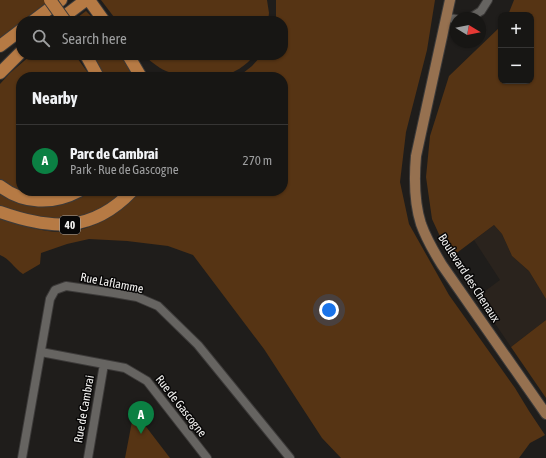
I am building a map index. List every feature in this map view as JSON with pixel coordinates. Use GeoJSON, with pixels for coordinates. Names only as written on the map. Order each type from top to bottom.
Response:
{"type":"FeatureCollection","features":[{"type":"Feature","properties":{"kind":"highway"},"geometry":{"type":"LineString","coordinates":[[50,0],[61,16]]}},
{"type":"Feature","properties":{"kind":"highway"},"geometry":{"type":"LineString","coordinates":[[40,16],[61,0]]}},
{"type":"Feature","properties":{"kind":"highway"},"geometry":{"type":"LineString","coordinates":[[65,16],[86,0]]}},
{"type":"Feature","properties":{"kind":"highway"},"geometry":{"type":"LineString","coordinates":[[89,0],[100,16]]}},
{"type":"Feature","properties":{"kind":"highway"},"geometry":{"type":"LineString","coordinates":[[0,46],[16,34]]}},
{"type":"Feature","properties":{"kind":"highway"},"geometry":{"type":"LineString","coordinates":[[0,64],[16,53]]}},
{"type":"Feature","properties":{"kind":"highway"},"geometry":{"type":"LineString","coordinates":[[0,73],[16,57]]}},
{"type":"Feature","properties":{"kind":"highway"},"geometry":{"type":"LineString","coordinates":[[89,60],[95,72]]}},
{"type":"Feature","properties":{"kind":"highway"},"geometry":{"type":"LineString","coordinates":[[131,60],[138,72]]}},
{"type":"Feature","properties":{"kind":"highway"},"geometry":{"type":"LineString","coordinates":[[0,186],[16,195]]}},
{"type":"Feature","properties":{"kind":"highway"},"geometry":{"type":"LineString","coordinates":[[19,196],[39,201],[57,200],[67,196]]}},
{"type":"Feature","properties":{"kind":"highway","name":"40"},"geometry":{"type":"LineString","coordinates":[[0,212],[41,224],[71,225],[87,221],[102,214],[121,202],[127,196]]}},
{"type":"Feature","properties":{"kind":"main road","name":"Boulevard des Chenaux"},"geometry":{"type":"LineString","coordinates":[[450,0],[451,12]]}},
{"type":"Feature","properties":{"kind":"main road","name":"Boulevard des Chenaux"},"geometry":{"type":"LineString","coordinates":[[450,21],[424,112],[416,156],[414,180],[421,223],[428,242],[442,265],[546,414]]}},
{"type":"Feature","properties":{"kind":"street"},"geometry":{"type":"LineString","coordinates":[[480,12],[488,0]]}},
{"type":"Feature","properties":{"kind":"street","name":"Rue Laflamme"},"geometry":{"type":"LineString","coordinates":[[22,458],[50,299],[55,290],[66,286],[137,297],[158,306],[198,345],[290,458]]}},
{"type":"Feature","properties":{"kind":"street","name":"Rue de Gascogne"},"geometry":{"type":"LineString","coordinates":[[41,352],[125,368],[147,381],[207,458]]}},
{"type":"Feature","properties":{"kind":"street","name":"Rue de Cambrai"},"geometry":{"type":"LineString","coordinates":[[88,458],[104,364]]}},
{"type":"Feature","properties":{"kind":"shaded area"},"geometry":{"type":"Polygon","coordinates":[[[0,0],[50,0],[29,16],[16,16],[16,26],[0,38],[0,0]]]}},
{"type":"Feature","properties":{"kind":"shaded area"},"geometry":{"type":"Polygon","coordinates":[[[101,0],[267,0],[269,13],[269,16],[113,16],[101,0]]]}},
{"type":"Feature","properties":{"kind":"shaded area"},"geometry":{"type":"Polygon","coordinates":[[[276,0],[435,0],[427,50],[406,132],[400,182],[409,224],[449,295],[515,388],[545,435],[530,443],[519,458],[341,458],[322,438],[264,349],[193,255],[168,246],[127,241],[89,239],[67,244],[41,253],[40,264],[23,274],[7,259],[0,255],[0,218],[41,230],[66,232],[87,228],[107,219],[135,196],[288,196],[288,72],[244,72],[257,60],[288,60],[288,16],[276,16],[276,0]]]}},
{"type":"Feature","properties":{"kind":"shaded area"},"geometry":{"type":"Polygon","coordinates":[[[514,0],[546,0],[546,299],[529,271],[512,256],[502,234],[494,225],[450,258],[432,219],[426,177],[430,136],[449,76],[478,48],[486,48],[486,40],[498,29],[498,84],[534,84],[534,12],[509,12],[514,0]]]}},
{"type":"Feature","properties":{"kind":"shaded area"},"geometry":{"type":"Polygon","coordinates":[[[86,11],[91,16],[79,16],[86,11]]]}},
{"type":"Feature","properties":{"kind":"shaded area"},"geometry":{"type":"Polygon","coordinates":[[[25,60],[79,60],[87,72],[16,72],[16,189],[0,180],[0,84],[25,60]]]}},
{"type":"Feature","properties":{"kind":"shaded area"},"geometry":{"type":"Polygon","coordinates":[[[94,60],[123,60],[132,72],[100,72],[94,60]]]}},
{"type":"Feature","properties":{"kind":"shaded area"},"geometry":{"type":"Polygon","coordinates":[[[150,60],[250,60],[244,66],[233,72],[169,72],[160,68],[150,60]]]}},
{"type":"Feature","properties":{"kind":"shaded area"},"geometry":{"type":"Polygon","coordinates":[[[0,190],[16,192],[16,196],[49,196],[73,199],[79,196],[120,196],[108,206],[86,217],[59,221],[32,219],[0,207],[0,190]]]}},
{"type":"Feature","properties":{"kind":"shaded area"},"geometry":{"type":"Polygon","coordinates":[[[494,225],[502,234],[512,256],[529,271],[546,299],[546,320],[511,347],[477,297],[500,280],[474,240],[494,225]]]}},
{"type":"Feature","properties":{"kind":"shaded area"},"geometry":{"type":"Polygon","coordinates":[[[546,320],[546,398],[511,347],[546,320]]]}},
{"type":"Feature","properties":{"kind":"shaded area"},"geometry":{"type":"Polygon","coordinates":[[[134,411],[170,458],[125,458],[134,411]]]}},
{"type":"Feature","properties":{"kind":"place","name":"Parc de Cambrai"},"geometry":{"type":"Point","coordinates":[141,434]}}]}
